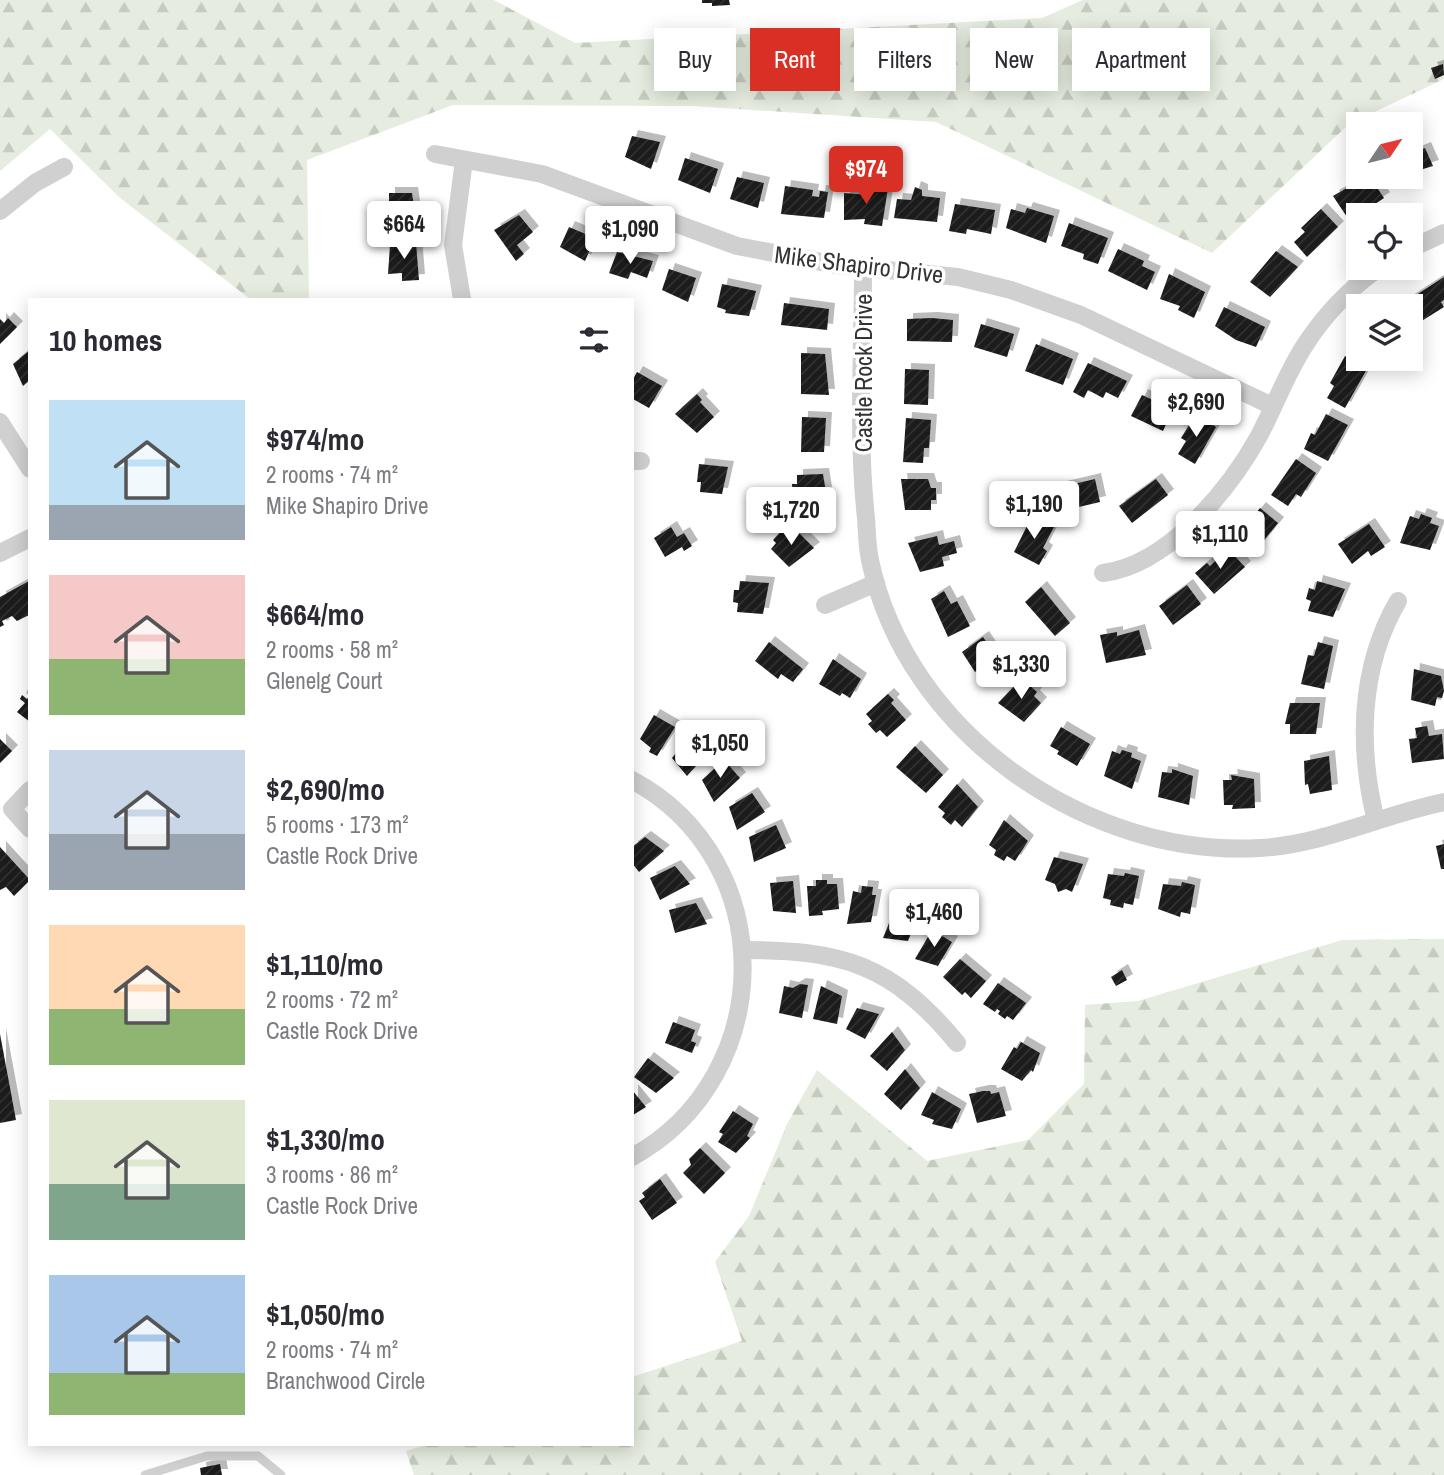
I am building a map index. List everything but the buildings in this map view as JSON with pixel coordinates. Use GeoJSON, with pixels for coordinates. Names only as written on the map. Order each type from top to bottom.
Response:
{"type":"FeatureCollection","features":[{"type":"Feature","properties":{"kind":"street","name":"Mike Shapiro Drive"},"geometry":{"type":"LineString","coordinates":[[435,154],[507,165],[542,174],[737,246],[863,269],[896,269],[958,277],[1042,301],[1119,332],[1272,406]]}},
{"type":"Feature","properties":{"kind":"street"},"geometry":{"type":"LineString","coordinates":[[462,298],[453,245],[464,160]]}},
{"type":"Feature","properties":{"kind":"street"},"geometry":{"type":"LineString","coordinates":[[0,211],[35,183],[64,167]]}},
{"type":"Feature","properties":{"kind":"street"},"geometry":{"type":"LineString","coordinates":[[1423,243],[1444,233]]}},
{"type":"Feature","properties":{"kind":"street","name":"Castle Rock Drive"},"geometry":{"type":"LineString","coordinates":[[863,269],[862,485],[869,558],[876,583],[908,656],[974,740],[1012,774],[1078,811],[1106,824],[1170,842],[1238,849],[1320,840],[1444,802]]}},
{"type":"Feature","properties":{"kind":"street"},"geometry":{"type":"LineString","coordinates":[[1102,573],[1118,571],[1147,559],[1190,523],[1236,471],[1257,438],[1286,377],[1323,320],[1339,300],[1364,280]]}},
{"type":"Feature","properties":{"kind":"street"},"geometry":{"type":"LineString","coordinates":[[0,422],[28,466]]}},
{"type":"Feature","properties":{"kind":"street"},"geometry":{"type":"LineString","coordinates":[[0,553],[28,539]]}},
{"type":"Feature","properties":{"kind":"street"},"geometry":{"type":"LineString","coordinates":[[825,605],[876,583]]}},
{"type":"Feature","properties":{"kind":"street"},"geometry":{"type":"LineString","coordinates":[[1376,821],[1366,778],[1365,713],[1376,656],[1398,601]]}},
{"type":"Feature","properties":{"kind":"street"},"geometry":{"type":"LineString","coordinates":[[634,781],[676,812],[710,853],[723,876],[737,915],[743,950],[743,989],[738,1021],[713,1080],[675,1127],[634,1156]]}},
{"type":"Feature","properties":{"kind":"street"},"geometry":{"type":"LineString","coordinates":[[28,792],[12,809],[28,827]]}},
{"type":"Feature","properties":{"kind":"street"},"geometry":{"type":"LineString","coordinates":[[743,950],[811,951],[860,965],[900,986],[957,1043]]}},
{"type":"Feature","properties":{"kind":"lane"},"geometry":{"type":"LineString","coordinates":[[145,1475],[207,1457],[258,1457],[281,1475]]}},
{"type":"Feature","properties":{"kind":"green space"},"geometry":{"type":"Polygon","coordinates":[[[0,0],[494,0],[575,43],[654,39],[654,91],[736,91],[736,34],[750,34],[750,91],[840,91],[840,29],[854,28],[854,91],[956,91],[956,28],[855,28],[1042,18],[1083,0],[1444,0],[1444,79],[1374,112],[1346,112],[1346,127],[1212,253],[936,122],[692,106],[453,105],[307,160],[309,298],[249,298],[119,197],[50,129],[0,171],[0,0]]]}},
{"type":"Feature","properties":{"kind":"green space"},"geometry":{"type":"Polygon","coordinates":[[[1444,939],[1444,1475],[414,1475],[406,1451],[422,1446],[634,1446],[634,1376],[742,1341],[715,1262],[749,1216],[787,1124],[817,1070],[927,1161],[1028,1140],[1084,1084],[1085,1005],[1138,1001],[1342,940],[1444,939]]]}}]}
